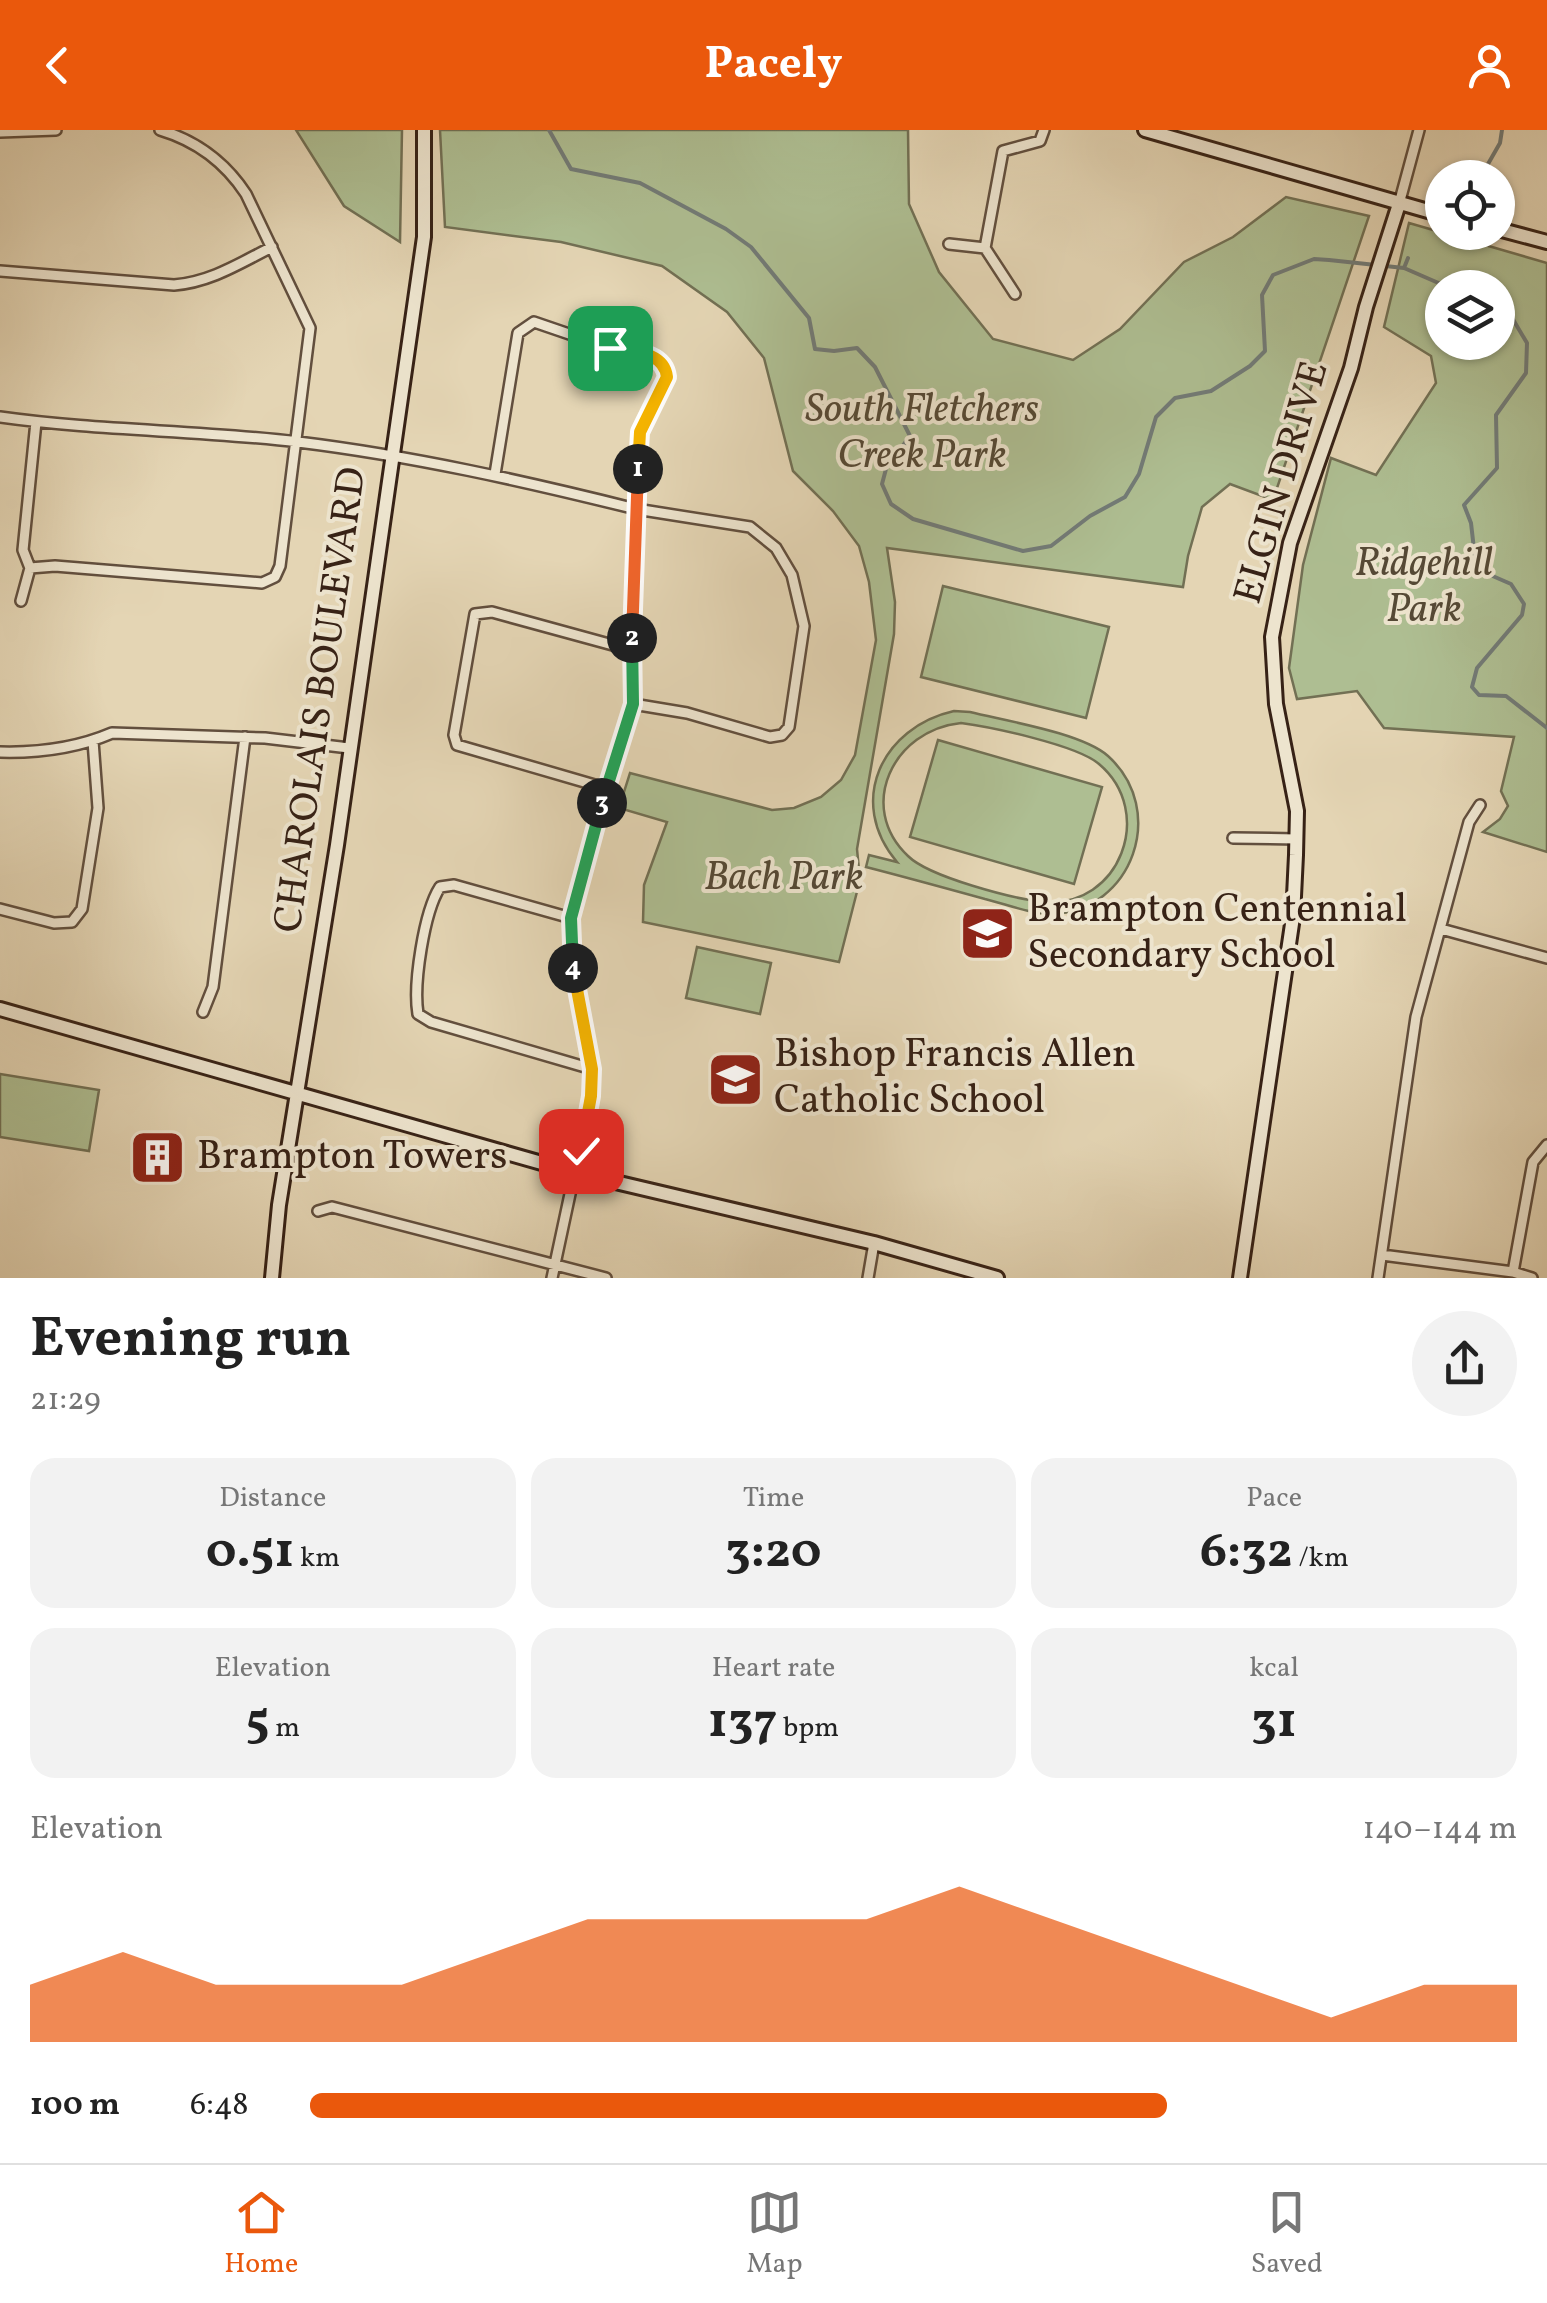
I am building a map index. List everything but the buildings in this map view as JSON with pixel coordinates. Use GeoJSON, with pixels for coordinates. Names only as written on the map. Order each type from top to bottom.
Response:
{"type":"FeatureCollection","features":[{"type":"Feature","properties":{"kind":"street"},"geometry":{"type":"LineString","coordinates":[[0,132],[56,130]]}},
{"type":"Feature","properties":{"kind":"street"},"geometry":{"type":"LineString","coordinates":[[30,568],[54,566],[262,583],[275,577],[280,566],[310,328],[246,194],[224,165],[194,143],[160,130]]}},
{"type":"Feature","properties":{"kind":"street","name":"CHAROLAIS BOULEVARD"},"geometry":{"type":"LineString","coordinates":[[272,1278],[424,237],[424,130]]}},
{"type":"Feature","properties":{"kind":"street"},"geometry":{"type":"LineString","coordinates":[[1015,294],[985,248],[1002,151],[1040,142],[1044,130]]}},
{"type":"Feature","properties":{"kind":"street"},"geometry":{"type":"LineString","coordinates":[[1144,130],[1425,211]]}},
{"type":"Feature","properties":{"kind":"street","name":"ELGIN DRIVE"},"geometry":{"type":"LineString","coordinates":[[1240,1278],[1292,917],[1296,839],[1297,811],[1276,704],[1272,637],[1290,542],[1351,368],[1419,130]]}},
{"type":"Feature","properties":{"kind":"street"},"geometry":{"type":"LineString","coordinates":[[1515,234],[1547,242]]}},
{"type":"Feature","properties":{"kind":"street"},"geometry":{"type":"LineString","coordinates":[[949,244],[985,248]]}},
{"type":"Feature","properties":{"kind":"street"},"geometry":{"type":"LineString","coordinates":[[0,271],[194,283],[272,247]]}},
{"type":"Feature","properties":{"kind":"street"},"geometry":{"type":"LineString","coordinates":[[495,474],[518,332],[534,322],[610,348],[659,359],[666,368],[667,377],[640,432],[633,704],[605,788],[571,918],[570,956],[592,1069],[591,1096],[552,1278]]}},
{"type":"Feature","properties":{"kind":"street"},"geometry":{"type":"LineString","coordinates":[[0,417],[296,442],[390,456],[495,474],[636,509],[750,527],[762,535],[776,548],[792,574],[804,626],[790,727],[782,735],[770,737],[687,713],[633,704]]}},
{"type":"Feature","properties":{"kind":"street"},"geometry":{"type":"LineString","coordinates":[[21,601],[30,568],[23,550],[36,422]]}},
{"type":"Feature","properties":{"kind":"street"},"geometry":{"type":"LineString","coordinates":[[605,788],[458,745],[454,736],[475,614],[492,612],[632,650]]}},
{"type":"Feature","properties":{"kind":"street"},"geometry":{"type":"LineString","coordinates":[[0,752],[31,753],[93,741],[112,733],[245,738],[349,748]]}},
{"type":"Feature","properties":{"kind":"street"},"geometry":{"type":"LineString","coordinates":[[203,1012],[213,987],[245,738]]}},
{"type":"Feature","properties":{"kind":"street"},"geometry":{"type":"LineString","coordinates":[[0,909],[54,924],[72,922],[82,909],[98,808],[93,741]]}},
{"type":"Feature","properties":{"kind":"street"},"geometry":{"type":"LineString","coordinates":[[1378,1278],[1416,1017],[1469,822],[1480,805]]}},
{"type":"Feature","properties":{"kind":"street"},"geometry":{"type":"LineString","coordinates":[[1233,838],[1296,839]]}},
{"type":"Feature","properties":{"kind":"street"},"geometry":{"type":"LineString","coordinates":[[571,918],[454,885],[440,887],[432,901],[415,996],[418,1014],[431,1022],[592,1069]]}},
{"type":"Feature","properties":{"kind":"street"},"geometry":{"type":"LineString","coordinates":[[1442,930],[1547,958]]}},
{"type":"Feature","properties":{"kind":"street"},"geometry":{"type":"LineString","coordinates":[[0,1009],[577,1173],[874,1244],[996,1278]]}},
{"type":"Feature","properties":{"kind":"street"},"geometry":{"type":"LineString","coordinates":[[1513,1272],[1533,1162],[1547,1145]]}},
{"type":"Feature","properties":{"kind":"street"},"geometry":{"type":"LineString","coordinates":[[318,1211],[332,1206],[606,1278]]}},
{"type":"Feature","properties":{"kind":"street"},"geometry":{"type":"LineString","coordinates":[[868,1278],[874,1244]]}},
{"type":"Feature","properties":{"kind":"street"},"geometry":{"type":"LineString","coordinates":[[1382,1255],[1513,1272],[1532,1278]]}},
{"type":"Feature","properties":{"kind":"green space"},"geometry":{"type":"Polygon","coordinates":[[[296,130],[402,130],[400,242],[344,206],[296,130]]]}},
{"type":"Feature","properties":{"kind":"green space","name":"South Fletchers Creek Park"},"geometry":{"type":"Polygon","coordinates":[[[440,130],[908,130],[909,204],[939,272],[993,339],[1073,360],[1120,329],[1184,262],[1233,237],[1286,197],[1369,216],[1273,500],[1230,484],[1202,507],[1183,587],[887,548],[895,602],[894,634],[857,849],[860,880],[839,962],[643,922],[644,885],[667,822],[619,808],[630,773],[772,810],[794,808],[821,797],[841,780],[855,755],[876,640],[869,582],[859,546],[833,511],[793,471],[764,358],[727,312],[662,266],[561,242],[445,227],[440,130]]]}},
{"type":"Feature","properties":{"kind":"green space","name":"Ridgehill Park"},"geometry":{"type":"Polygon","coordinates":[[[1409,223],[1425,228],[1425,250],[1502,250],[1547,263],[1547,852],[1483,832],[1500,819],[1508,806],[1501,791],[1514,737],[1384,728],[1357,691],[1297,699],[1289,668],[1303,565],[1331,458],[1376,475],[1436,383],[1432,360],[1515,360],[1515,270],[1425,270],[1425,352],[1384,327],[1409,223]]]}},
{"type":"Feature","properties":{"kind":"green space"},"geometry":{"type":"Polygon","coordinates":[[[943,586],[1109,627],[1086,718],[921,677],[943,586]]]}},
{"type":"Feature","properties":{"kind":"green space"},"geometry":{"type":"Polygon","coordinates":[[[954,711],[970,712],[1062,734],[1108,756],[1126,778],[1136,803],[1138,829],[1133,854],[1121,877],[1103,896],[1080,909],[1052,914],[1027,911],[866,867],[869,855],[897,862],[882,839],[874,815],[874,792],[879,770],[891,750],[929,720],[954,711]],[[961,723],[937,729],[917,740],[901,755],[890,774],[884,794],[885,816],[893,837],[908,856],[934,872],[1013,897],[1044,902],[1071,900],[1093,890],[1110,874],[1127,830],[1125,807],[1116,784],[1099,764],[1072,750],[961,723]]]}},
{"type":"Feature","properties":{"kind":"green space"},"geometry":{"type":"Polygon","coordinates":[[[938,740],[1102,787],[1074,884],[910,837],[938,740]]]}},
{"type":"Feature","properties":{"kind":"green space"},"geometry":{"type":"Polygon","coordinates":[[[697,947],[771,963],[760,1014],[686,998],[697,947]]]}},
{"type":"Feature","properties":{"kind":"green space"},"geometry":{"type":"Polygon","coordinates":[[[0,1074],[99,1090],[89,1151],[0,1137],[0,1074]]]}},
{"type":"Feature","properties":{"kind":"waterway"},"geometry":{"type":"LineString","coordinates":[[549,130],[571,169],[640,183],[726,229],[751,247],[809,318],[815,349],[857,348],[875,367],[910,436],[885,470]]}},
{"type":"Feature","properties":{"kind":"waterway"},"geometry":{"type":"LineString","coordinates":[[1490,160],[1502,130]]}},
{"type":"Feature","properties":{"kind":"waterway"},"geometry":{"type":"LineString","coordinates":[[1404,268],[1408,258]]}},
{"type":"Feature","properties":{"kind":"waterway"},"geometry":{"type":"LineString","coordinates":[[886,469],[882,484],[891,504],[913,519],[1023,551],[1051,546],[1090,516],[1125,497],[1139,474],[1156,417],[1175,398],[1211,391],[1250,366],[1265,351],[1262,295],[1273,275],[1314,259],[1404,268],[1425,277]]}},
{"type":"Feature","properties":{"kind":"waterway"},"geometry":{"type":"LineString","coordinates":[[1515,323],[1527,343],[1526,373],[1496,415],[1497,468],[1464,505],[1471,523],[1475,558],[1488,574],[1511,584],[1524,604],[1522,615],[1477,668],[1472,687],[1479,695],[1506,696],[1547,728]]}},
{"type":"Feature","properties":{"kind":"place","name":"Brampton Centennial Secondary School"},"geometry":{"type":"Point","coordinates":[988,934]}},
{"type":"Feature","properties":{"kind":"place","name":"Bishop Francis Allen Catholic School"},"geometry":{"type":"Point","coordinates":[735,1079]}},
{"type":"Feature","properties":{"kind":"place","name":"Brampton Towers"},"geometry":{"type":"Point","coordinates":[158,1158]}},
{"type":"Feature","properties":{"kind":"route"},"geometry":{"type":"LineString","coordinates":[[581,1151],[592,1069],[570,956],[571,918],[605,788],[633,704],[640,432],[667,377],[659,359],[610,348]]}},
{"type":"Feature","properties":{"kind":"park label","name":"Bach Park"},"geometry":{"type":"Point","coordinates":[784,879]}}]}
